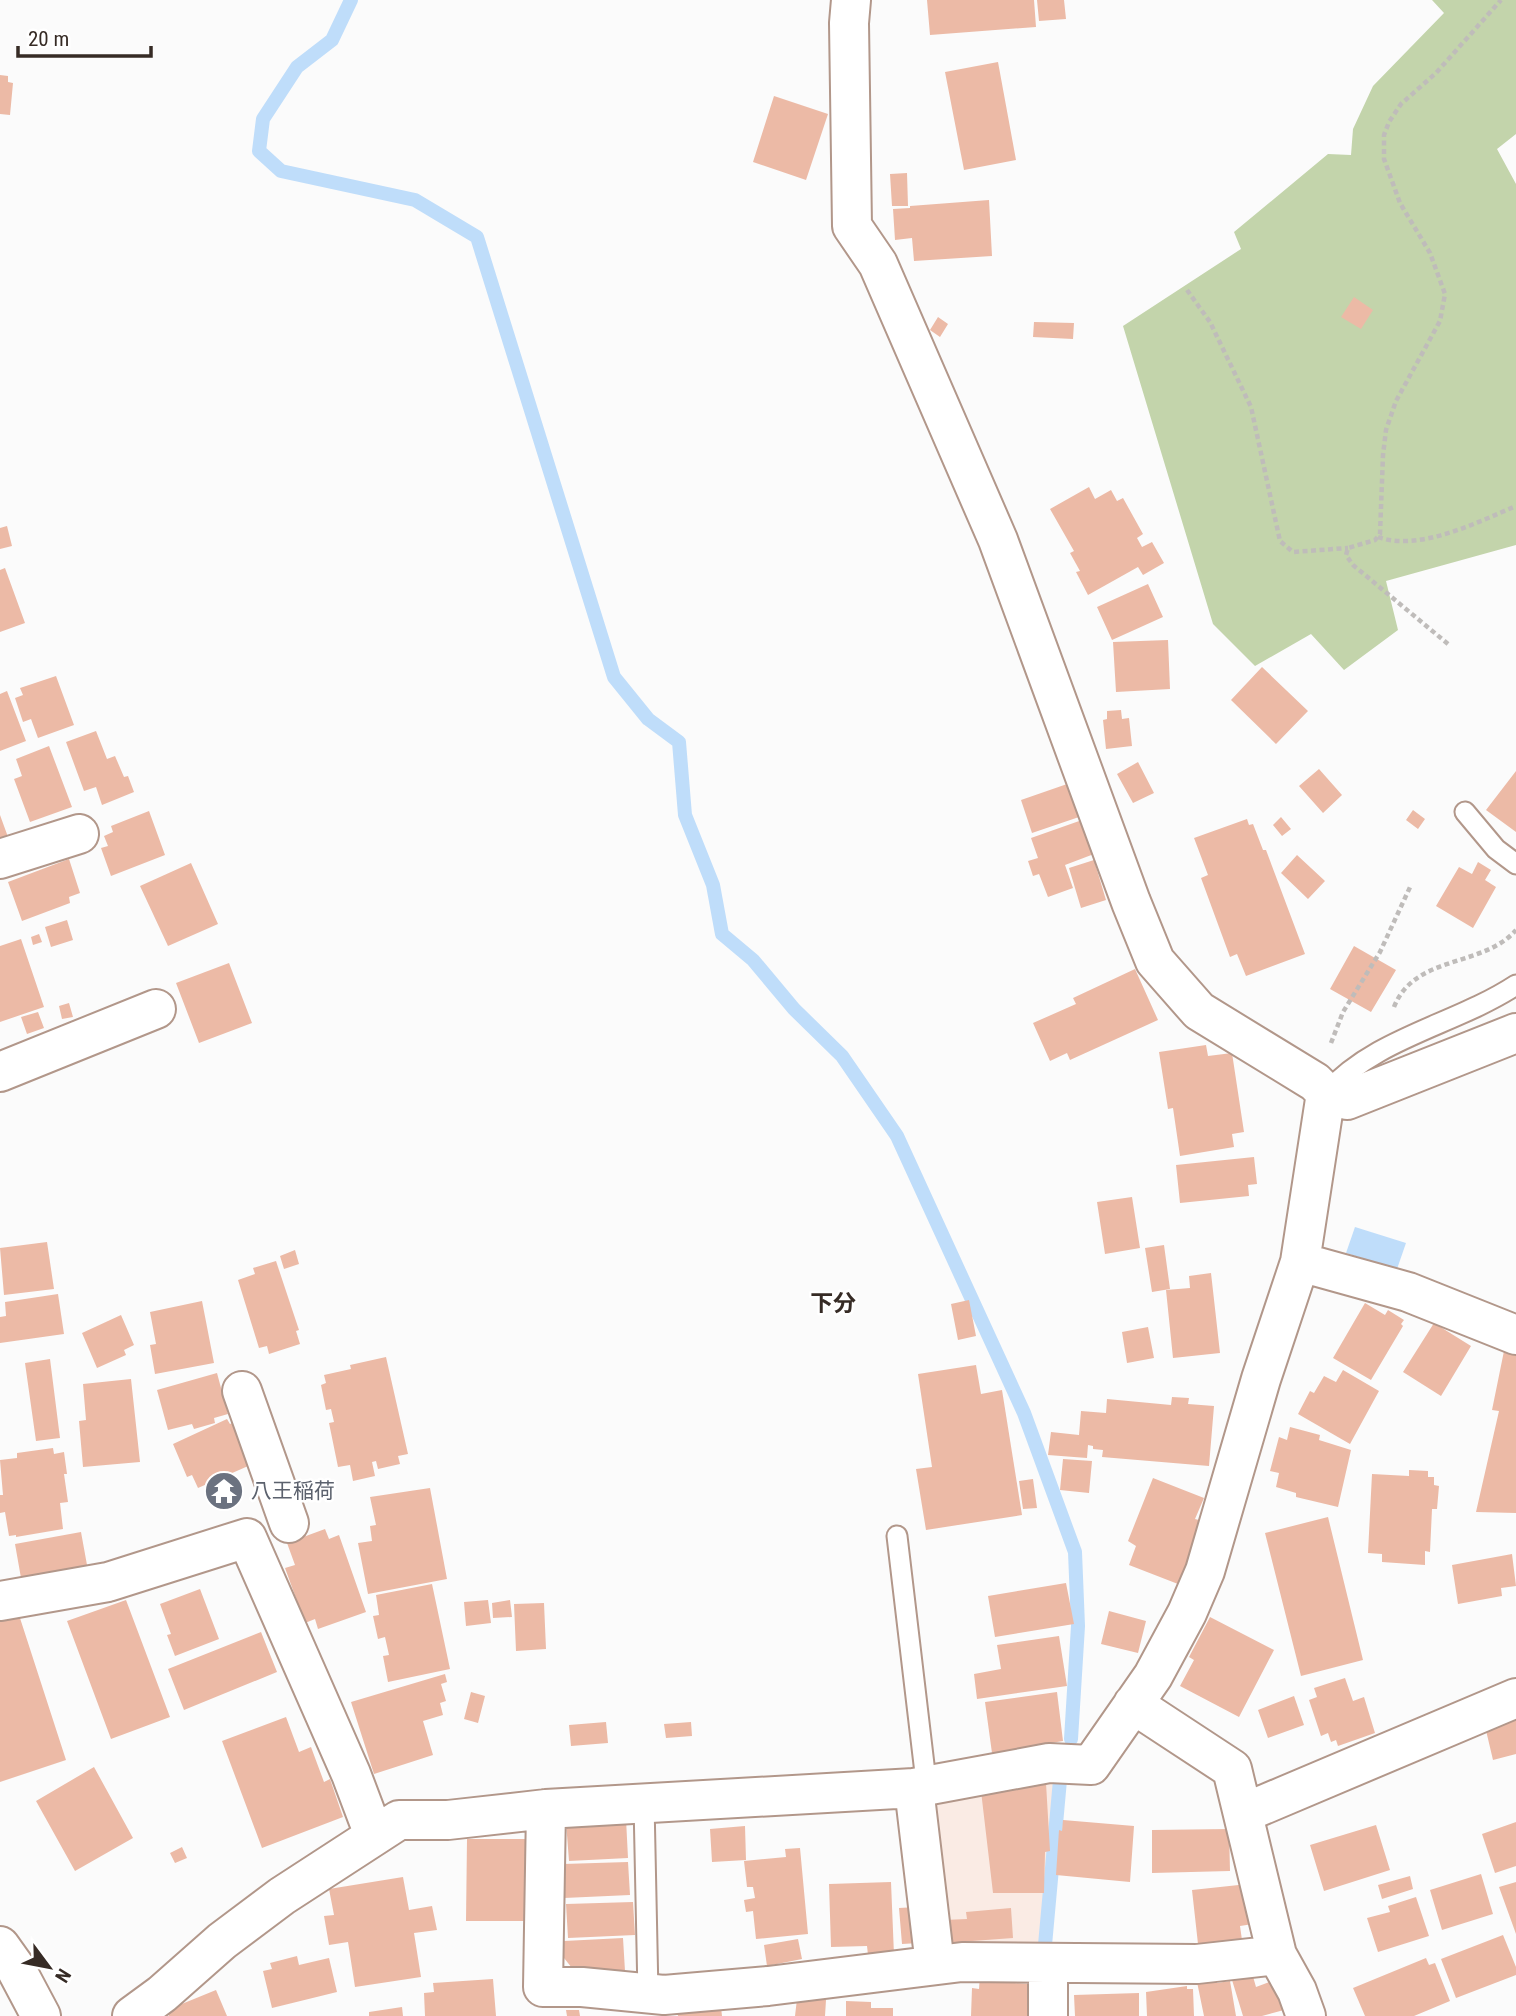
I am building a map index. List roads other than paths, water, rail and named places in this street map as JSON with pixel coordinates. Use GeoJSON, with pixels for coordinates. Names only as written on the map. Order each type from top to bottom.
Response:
{"type":"FeatureCollection","features":[{"type":"Feature","properties":{"kind":"street"},"geometry":{"type":"LineString","coordinates":[[851,0],[849,23],[852,226],[878,264],[998,540],[1130,902],[1155,961],[1199,1011],[1320,1088],[1347,1100],[1516,1033]]}},
{"type":"Feature","properties":{"kind":"street"},"geometry":{"type":"LineString","coordinates":[[0,859],[79,834]]}},
{"type":"Feature","properties":{"kind":"street"},"geometry":{"type":"LineString","coordinates":[[0,1072],[137,1009]]}},
{"type":"Feature","properties":{"kind":"street"},"geometry":{"type":"LineString","coordinates":[[132,2016],[162,1994],[222,1941],[282,1896],[399,1820],[447,1820],[546,1809],[914,1788],[1049,1763],[1091,1765],[1153,1676],[1187,1613],[1205,1571],[1261,1379],[1300,1262],[1320,1088]]}},
{"type":"Feature","properties":{"kind":"street"},"geometry":{"type":"LineString","coordinates":[[1300,1262],[1408,1292],[1516,1335]]}},
{"type":"Feature","properties":{"kind":"street"},"geometry":{"type":"LineString","coordinates":[[0,1601],[108,1583],[298,1520],[242,1391]]}},
{"type":"Feature","properties":{"kind":"street"},"geometry":{"type":"LineString","coordinates":[[247,1538],[351,1774],[374,1835]]}},
{"type":"Feature","properties":{"kind":"street"},"geometry":{"type":"LineString","coordinates":[[1244,1813],[1516,1698]]}},
{"type":"Feature","properties":{"kind":"street"},"geometry":{"type":"LineString","coordinates":[[1133,1704],[1232,1769],[1277,1955],[1297,1991],[1306,2016]]}},
{"type":"Feature","properties":{"kind":"street"},"geometry":{"type":"LineString","coordinates":[[914,1788],[935,1965]]}},
{"type":"Feature","properties":{"kind":"street"},"geometry":{"type":"LineString","coordinates":[[546,1809],[543,1987],[582,1987],[769,2001],[935,1965],[962,1962],[1197,1964],[1277,1955]]}},
{"type":"Feature","properties":{"kind":"street"},"geometry":{"type":"LineString","coordinates":[[0,1946],[15,1967],[41,2016]]}},
{"type":"Feature","properties":{"kind":"street"},"geometry":{"type":"LineString","coordinates":[[1048,1964],[1048,2016]]}},
{"type":"Feature","properties":{"kind":"lane"},"geometry":{"type":"LineString","coordinates":[[1465,812],[1496,849],[1516,864]]}},
{"type":"Feature","properties":{"kind":"lane"},"geometry":{"type":"LineString","coordinates":[[1320,1088],[1337,1081],[1376,1053],[1516,985]]}},
{"type":"Feature","properties":{"kind":"lane"},"geometry":{"type":"LineString","coordinates":[[897,1536],[925,1773],[914,1788]]}},
{"type":"Feature","properties":{"kind":"lane"},"geometry":{"type":"LineString","coordinates":[[644,1803],[648,1994]]}},
{"type":"Feature","properties":{"kind":"water"},"geometry":{"type":"Polygon","coordinates":[[[1355,1227],[1406,1243],[1397,1269],[1346,1253],[1355,1227]]]}},
{"type":"Feature","properties":{"kind":"waterway"},"geometry":{"type":"LineString","coordinates":[[351,0],[332,40],[297,67],[263,119],[259,151],[281,171],[415,200],[477,237],[614,677],[648,719],[679,742],[685,815],[713,885],[722,934],[753,960],[794,1009],[842,1056],[897,1136],[1024,1413],[1075,1552],[1078,1626],[1071,1739]]}},
{"type":"Feature","properties":{"kind":"waterway"},"geometry":{"type":"LineString","coordinates":[[1045,1945],[1060,1780]]}},
{"type":"Feature","properties":{"kind":"place","name":"八王稲荷"},"geometry":{"type":"Point","coordinates":[224,1491]}},
{"type":"Feature","properties":{"kind":"district","name":"下分"},"geometry":{"type":"Point","coordinates":[833,1303]}}]}
